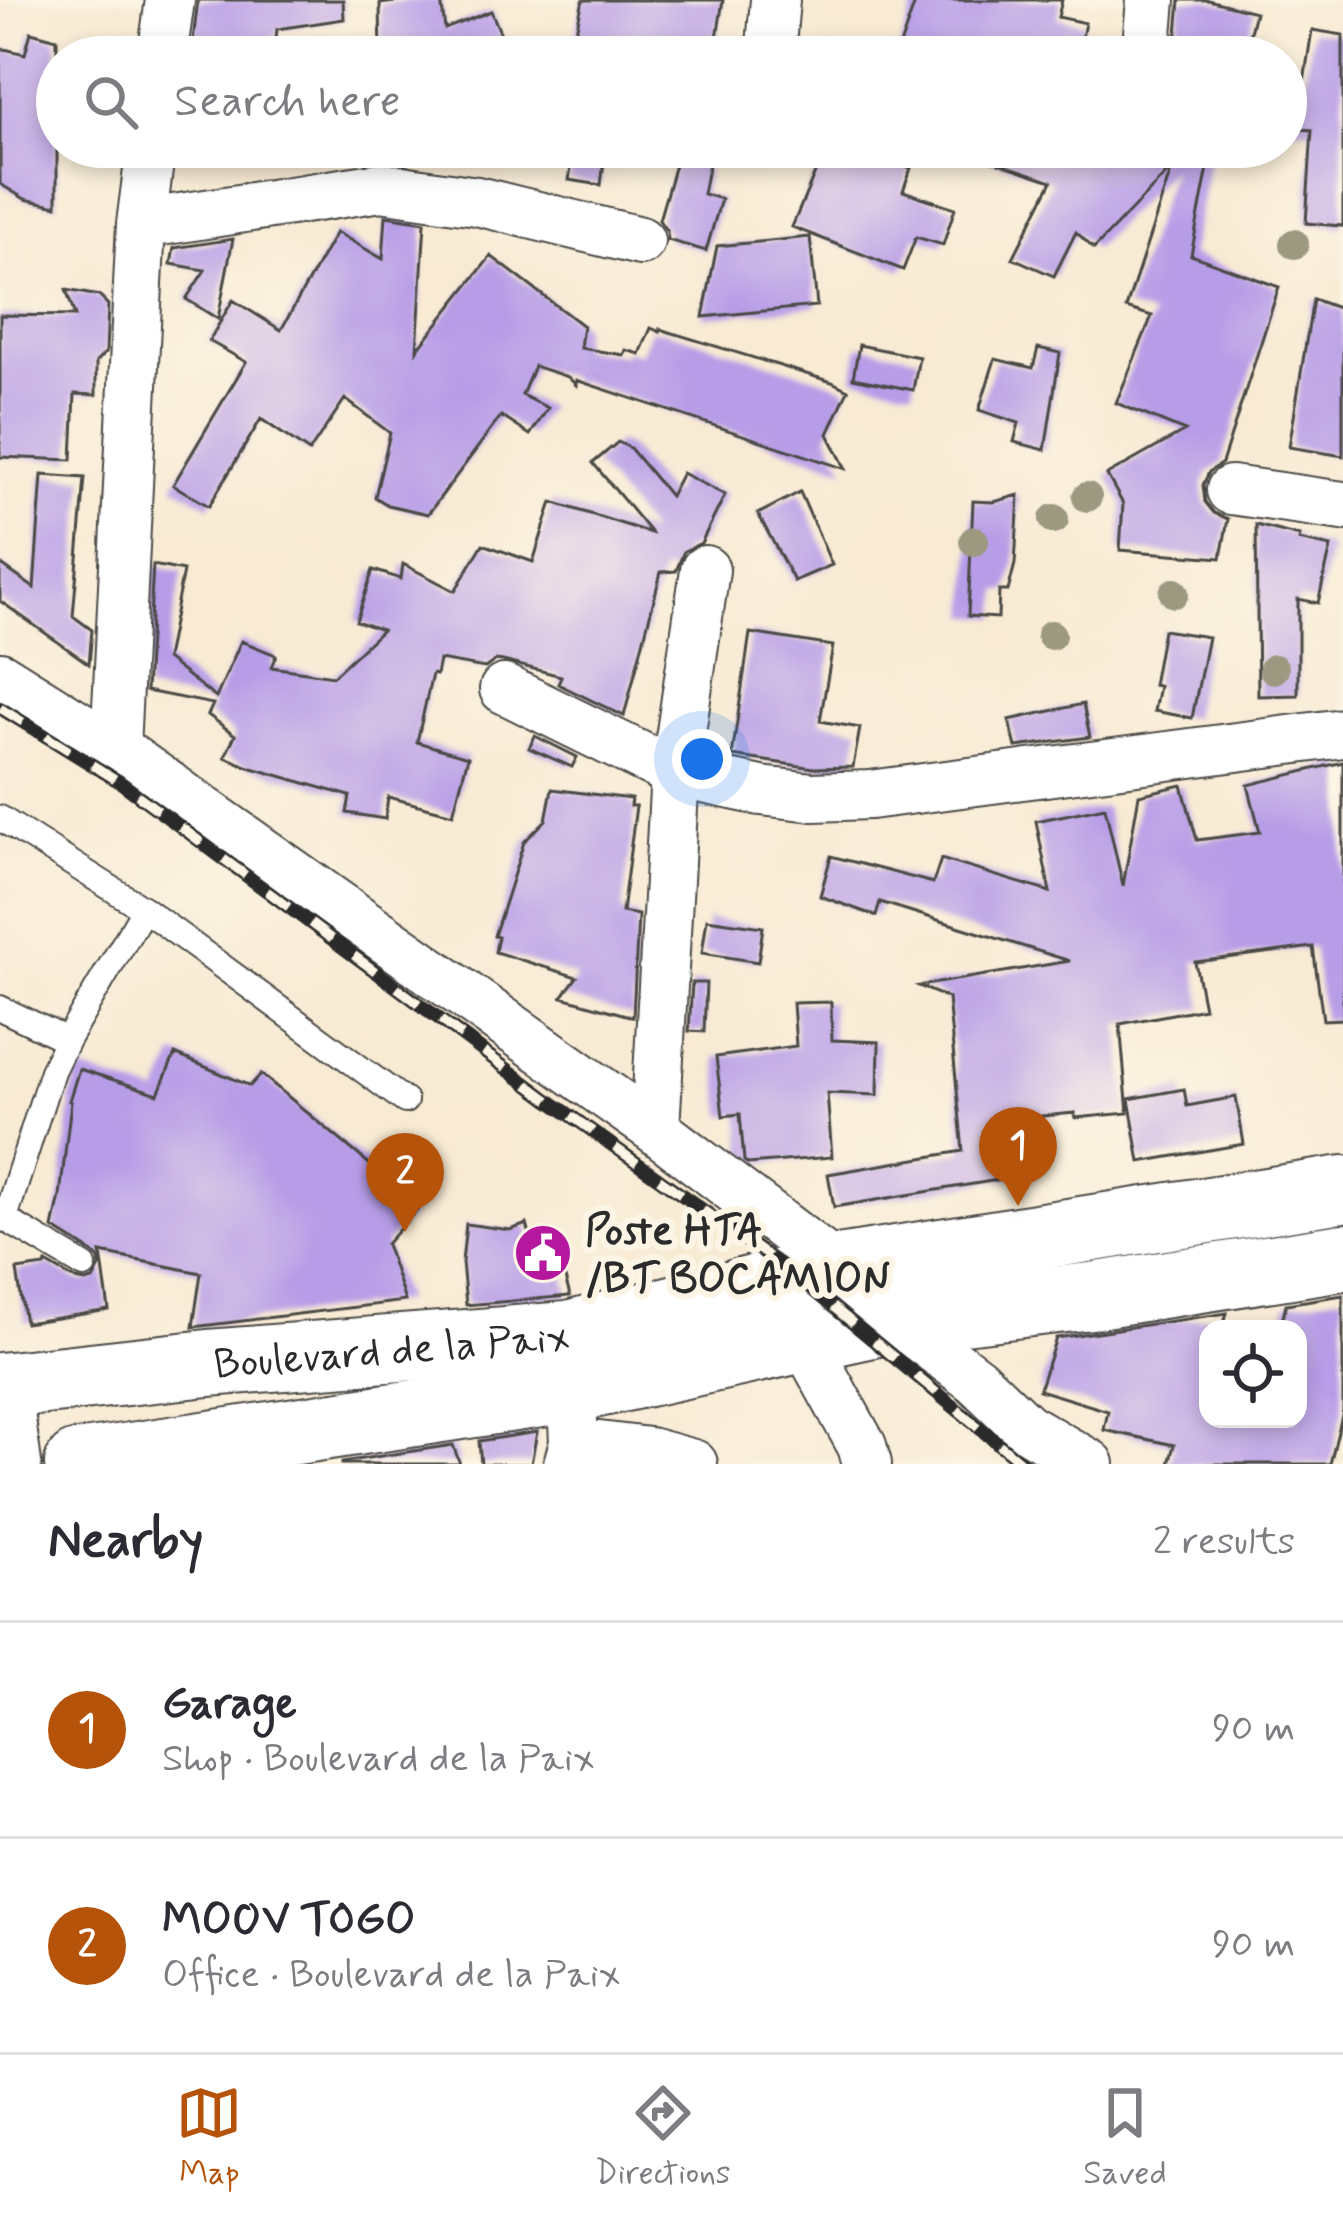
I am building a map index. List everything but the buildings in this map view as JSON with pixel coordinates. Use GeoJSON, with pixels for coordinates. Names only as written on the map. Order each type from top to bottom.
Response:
{"type":"FeatureCollection","features":[{"type":"Feature","properties":{"kind":"main road","name":"Boulevard de la Paix"},"geometry":{"type":"LineString","coordinates":[[78,1464],[571,1408],[848,1313],[1343,1189]]}},
{"type":"Feature","properties":{"kind":"main road","name":"Boulevard de la Paix"},"geometry":{"type":"LineString","coordinates":[[848,1313],[1091,1296],[1343,1258]]}},
{"type":"Feature","properties":{"kind":"main road","name":"Boulevard de la Paix"},"geometry":{"type":"LineString","coordinates":[[0,1386],[208,1363],[571,1408]]}},
{"type":"Feature","properties":{"kind":"main road"},"geometry":{"type":"LineString","coordinates":[[0,1406],[8,1464]]}},
{"type":"Feature","properties":{"kind":"street"},"geometry":{"type":"LineString","coordinates":[[165,36],[170,0]]}},
{"type":"Feature","properties":{"kind":"street"},"geometry":{"type":"LineString","coordinates":[[772,36],[775,0]]}},
{"type":"Feature","properties":{"kind":"street"},"geometry":{"type":"LineString","coordinates":[[1147,36],[1150,0]]}},
{"type":"Feature","properties":{"kind":"street"},"geometry":{"type":"LineString","coordinates":[[115,748],[141,224],[148,168]]}},
{"type":"Feature","properties":{"kind":"street"},"geometry":{"type":"LineString","coordinates":[[141,224],[381,187],[477,201],[640,242]]}},
{"type":"Feature","properties":{"kind":"street"},"geometry":{"type":"LineString","coordinates":[[1231,490],[1343,506]]}},
{"type":"Feature","properties":{"kind":"street"},"geometry":{"type":"LineString","coordinates":[[655,1129],[675,773],[705,570]]}},
{"type":"Feature","properties":{"kind":"street"},"geometry":{"type":"LineString","coordinates":[[0,676],[115,748],[655,1129],[848,1313],[976,1380],[1025,1445],[1090,1464]]}},
{"type":"Feature","properties":{"kind":"street"},"geometry":{"type":"LineString","coordinates":[[504,689],[675,773],[814,796],[870,795],[1343,733]]}},
{"type":"Feature","properties":{"kind":"street"},"geometry":{"type":"LineString","coordinates":[[848,1313],[867,1464]]}},
{"type":"Feature","properties":{"kind":"street"},"geometry":{"type":"LineString","coordinates":[[571,1408],[649,1452],[693,1464]]}},
{"type":"Feature","properties":{"kind":"lane"},"geometry":{"type":"LineString","coordinates":[[0,818],[144,909],[405,1101]]}},
{"type":"Feature","properties":{"kind":"lane"},"geometry":{"type":"LineString","coordinates":[[84,1266],[2,1217],[52,1071],[144,909]]}},
{"type":"Feature","properties":{"kind":"lane"},"geometry":{"type":"LineString","coordinates":[[0,1008],[67,1040]]}},
{"type":"Feature","properties":{"kind":"railway"},"geometry":{"type":"LineString","coordinates":[[0,708],[120,782],[546,1098],[797,1277],[1023,1464]]}},
{"type":"Feature","properties":{"kind":"place","name":"Garage"},"geometry":{"type":"Point","coordinates":[1018,1206]}},
{"type":"Feature","properties":{"kind":"place","name":"MOOV TOGO"},"geometry":{"type":"Point","coordinates":[405,1232]}},
{"type":"Feature","properties":{"kind":"place","name":"Poste HTA /BT BOCAMION"},"geometry":{"type":"Point","coordinates":[543,1253]}}]}
